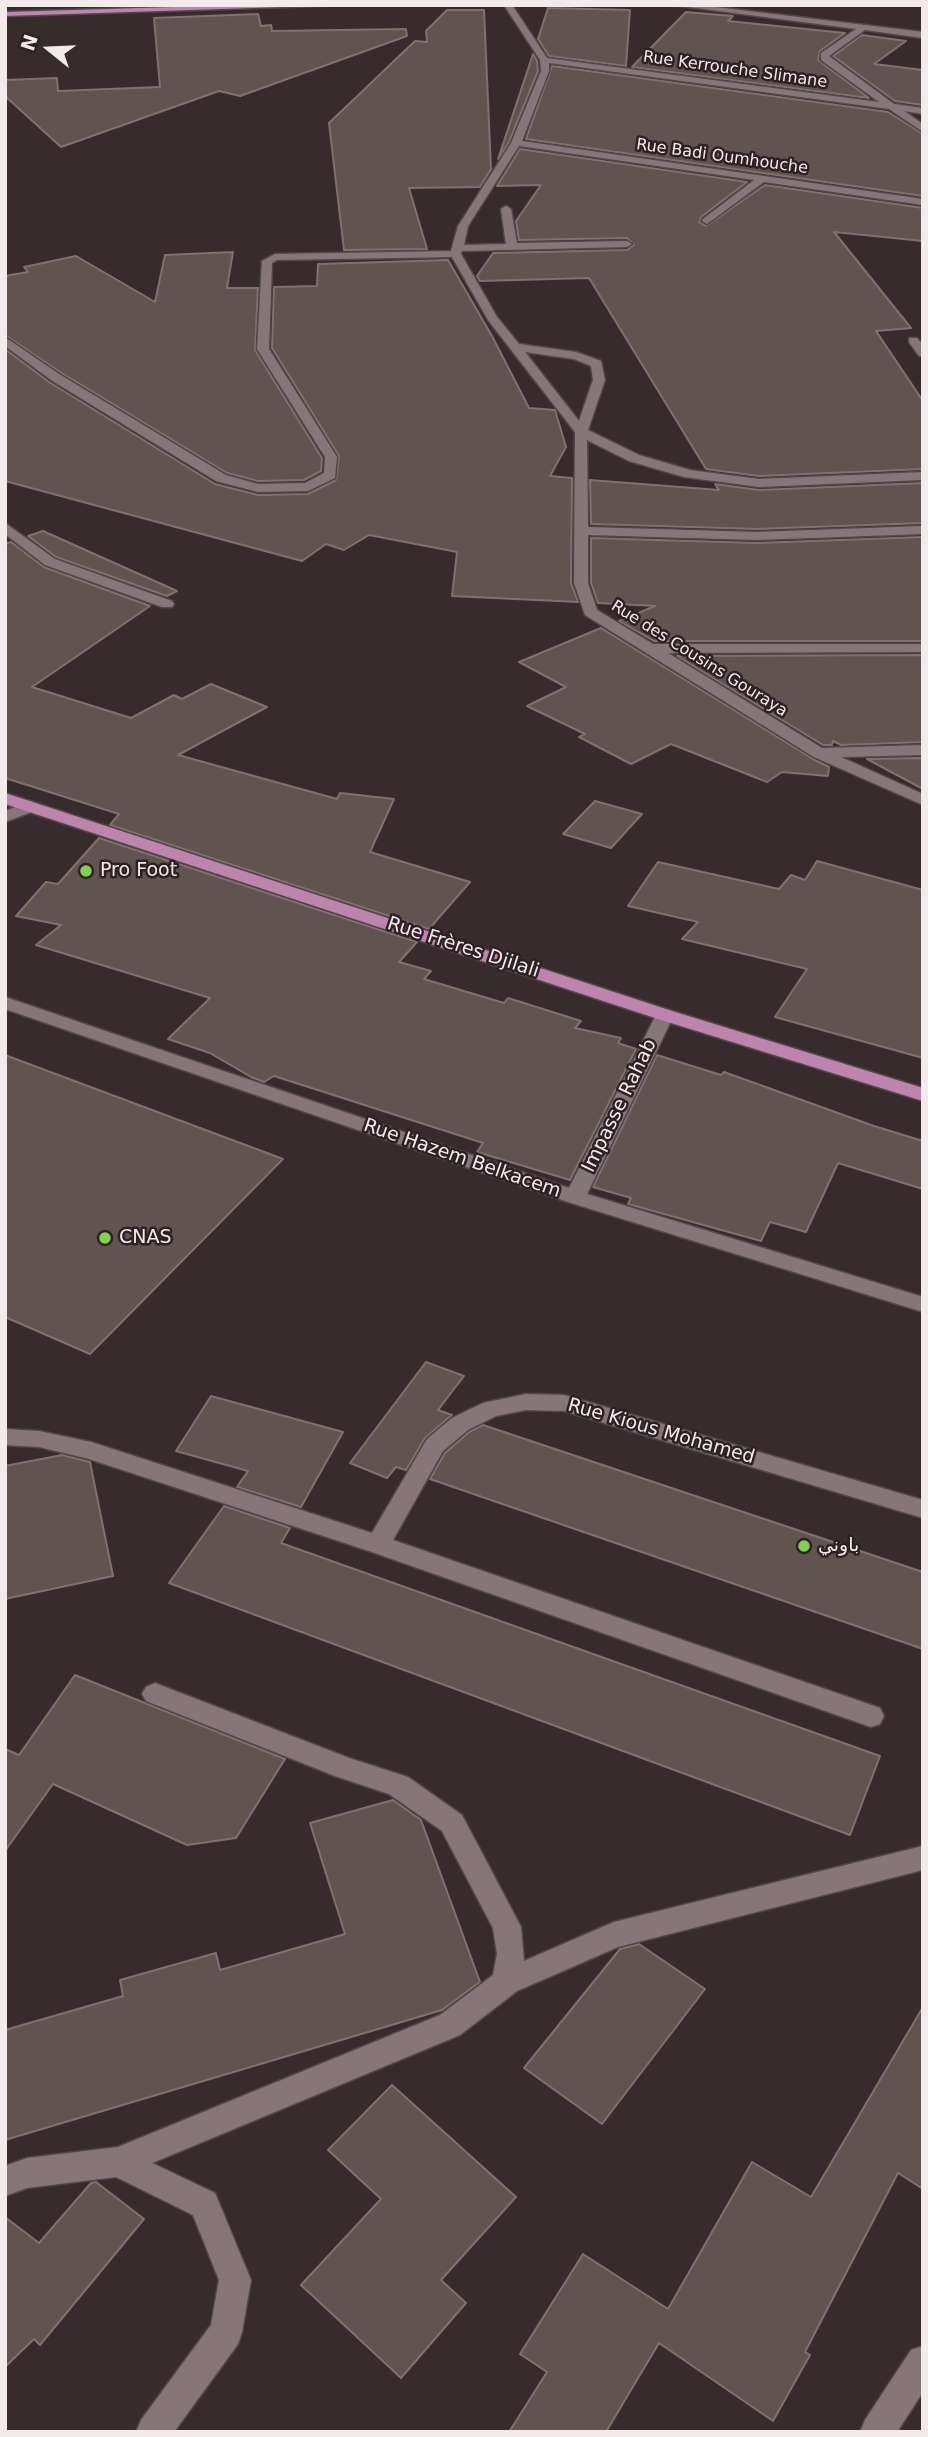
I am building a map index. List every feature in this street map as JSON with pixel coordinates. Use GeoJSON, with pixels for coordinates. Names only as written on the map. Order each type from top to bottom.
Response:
{"type":"FeatureCollection","features":[{"type":"Feature","properties":{"kind":"main road"},"geometry":{"type":"LineString","coordinates":[[5,14],[343,5]]}},
{"type":"Feature","properties":{"kind":"main road","name":"Rue Frères Djilali"},"geometry":{"type":"LineString","coordinates":[[5,798],[665,1015],[923,1094]]}},
{"type":"Feature","properties":{"kind":"street"},"geometry":{"type":"LineString","coordinates":[[508,5],[544,60],[545,71],[516,143],[463,226],[457,251],[492,318],[582,432],[634,458],[689,474],[732,481],[758,483],[923,476]]}},
{"type":"Feature","properties":{"kind":"street"},"geometry":{"type":"LineString","coordinates":[[677,5],[923,35]]}},
{"type":"Feature","properties":{"kind":"street"},"geometry":{"type":"LineString","coordinates":[[863,28],[824,55],[825,60],[923,129]]}},
{"type":"Feature","properties":{"kind":"street","name":"Rue Kerrouche Slimane"},"geometry":{"type":"LineString","coordinates":[[544,60],[923,111]]}},
{"type":"Feature","properties":{"kind":"street","name":"Rue Badi Oumhouche"},"geometry":{"type":"LineString","coordinates":[[516,143],[923,202]]}},
{"type":"Feature","properties":{"kind":"street"},"geometry":{"type":"LineString","coordinates":[[707,221],[762,178]]}},
{"type":"Feature","properties":{"kind":"street"},"geometry":{"type":"LineString","coordinates":[[506,209],[512,248]]}},
{"type":"Feature","properties":{"kind":"street"},"geometry":{"type":"LineString","coordinates":[[5,340],[55,377],[221,478],[258,488],[308,487],[330,475],[331,457],[263,349],[267,261],[275,257],[627,244]]}},
{"type":"Feature","properties":{"kind":"street"},"geometry":{"type":"LineString","coordinates":[[913,340],[923,353]]}},
{"type":"Feature","properties":{"kind":"street","name":"Rue des Cousins Gouraya"},"geometry":{"type":"LineString","coordinates":[[514,347],[576,356],[597,364],[599,380],[582,432],[579,531],[581,583],[590,612],[820,754],[923,800]]}},
{"type":"Feature","properties":{"kind":"street"},"geometry":{"type":"LineString","coordinates":[[5,527],[50,562],[167,604]]}},
{"type":"Feature","properties":{"kind":"street"},"geometry":{"type":"LineString","coordinates":[[579,531],[757,536],[923,530]]}},
{"type":"Feature","properties":{"kind":"street"},"geometry":{"type":"LineString","coordinates":[[650,649],[923,648]]}},
{"type":"Feature","properties":{"kind":"street"},"geometry":{"type":"LineString","coordinates":[[820,754],[923,750]]}},
{"type":"Feature","properties":{"kind":"street"},"geometry":{"type":"LineString","coordinates":[[5,817],[31,806]]}},
{"type":"Feature","properties":{"kind":"street","name":"Rue Hazem Belkacem"},"geometry":{"type":"LineString","coordinates":[[5,1003],[575,1197],[923,1305]]}},
{"type":"Feature","properties":{"kind":"street","name":"Impasse Rahab"},"geometry":{"type":"LineString","coordinates":[[575,1197],[665,1015]]}},
{"type":"Feature","properties":{"kind":"street","name":"Rue Kious Mohamed"},"geometry":{"type":"LineString","coordinates":[[378,1544],[435,1445],[460,1424],[491,1409],[526,1402],[564,1403],[923,1509]]}},
{"type":"Feature","properties":{"kind":"street"},"geometry":{"type":"LineString","coordinates":[[5,1437],[39,1439],[91,1451],[378,1544],[871,1716]]}},
{"type":"Feature","properties":{"kind":"street"},"geometry":{"type":"LineString","coordinates":[[155,1694],[344,1768],[398,1785],[452,1823],[508,1927],[511,1954],[507,1982]]}},
{"type":"Feature","properties":{"kind":"street"},"geometry":{"type":"LineString","coordinates":[[5,2180],[27,2173],[118,2162],[450,2025],[507,1982],[614,1935],[923,1858]]}},
{"type":"Feature","properties":{"kind":"street"},"geometry":{"type":"LineString","coordinates":[[118,2162],[204,2204],[235,2280],[226,2332],[153,2432]]}},
{"type":"Feature","properties":{"kind":"street"},"geometry":{"type":"LineString","coordinates":[[877,2432],[923,2362]]}},
{"type":"Feature","properties":{"kind":"building"},"geometry":{"type":"Polygon","coordinates":[[[548,8],[630,10],[626,66],[549,56],[538,39],[548,8]]]}},
{"type":"Feature","properties":{"kind":"building"},"geometry":{"type":"Polygon","coordinates":[[[447,10],[484,10],[491,169],[480,187],[409,188],[427,249],[344,250],[329,123],[415,41],[427,42],[426,31],[447,10]]]}},
{"type":"Feature","properties":{"kind":"building"},"geometry":{"type":"Polygon","coordinates":[[[686,12],[733,16],[728,21],[845,33],[820,51],[818,60],[869,98],[632,67],[686,12]]]}},
{"type":"Feature","properties":{"kind":"building"},"geometry":{"type":"Polygon","coordinates":[[[258,14],[261,26],[271,25],[272,31],[406,29],[407,36],[240,96],[219,91],[61,147],[5,96],[5,80],[57,78],[58,91],[160,87],[154,18],[258,14]]]}},
{"type":"Feature","properties":{"kind":"building"},"geometry":{"type":"Polygon","coordinates":[[[862,35],[906,41],[874,64],[923,70],[923,105],[895,101],[833,56],[862,35]]]}},
{"type":"Feature","properties":{"kind":"building"},"geometry":{"type":"Polygon","coordinates":[[[533,54],[538,71],[509,142],[498,159],[533,54]]]}},
{"type":"Feature","properties":{"kind":"building"},"geometry":{"type":"Polygon","coordinates":[[[552,66],[888,112],[923,134],[923,196],[526,139],[552,66]]]}},
{"type":"Feature","properties":{"kind":"building"},"geometry":{"type":"Polygon","coordinates":[[[520,149],[747,182],[701,217],[699,222],[706,226],[765,185],[923,208],[923,241],[834,232],[911,328],[876,331],[923,401],[923,469],[759,476],[706,469],[589,278],[480,281],[477,276],[493,253],[627,250],[634,245],[627,238],[519,240],[516,221],[541,185],[497,186],[520,149]]]}},
{"type":"Feature","properties":{"kind":"building"},"geometry":{"type":"Polygon","coordinates":[[[233,252],[227,288],[258,288],[255,350],[322,458],[321,471],[304,480],[258,481],[227,473],[60,372],[5,335],[5,276],[28,272],[24,267],[76,256],[155,302],[165,255],[233,252]]]}},
{"type":"Feature","properties":{"kind":"building"},"geometry":{"type":"Polygon","coordinates":[[[448,260],[492,336],[529,408],[555,410],[566,447],[550,476],[572,478],[571,583],[578,602],[452,596],[457,552],[369,535],[344,550],[326,544],[302,561],[5,481],[5,349],[49,382],[215,484],[258,495],[308,494],[336,480],[339,456],[272,348],[274,287],[317,286],[318,264],[448,260]]]}},
{"type":"Feature","properties":{"kind":"building"},"geometry":{"type":"Polygon","coordinates":[[[590,480],[719,490],[715,484],[759,490],[923,483],[923,523],[757,529],[591,524],[590,480]]]}},
{"type":"Feature","properties":{"kind":"building"},"geometry":{"type":"Polygon","coordinates":[[[43,531],[177,591],[167,596],[56,557],[28,536],[43,531]]]}},
{"type":"Feature","properties":{"kind":"building"},"geometry":{"type":"Polygon","coordinates":[[[923,537],[923,641],[654,641],[619,621],[655,606],[598,603],[591,583],[591,538],[757,543],[923,537]]]}},
{"type":"Feature","properties":{"kind":"building"},"geometry":{"type":"Polygon","coordinates":[[[11,542],[44,567],[150,606],[32,687],[131,718],[174,695],[182,699],[211,684],[267,707],[178,755],[337,799],[340,793],[394,799],[370,852],[470,882],[429,929],[110,825],[119,814],[5,778],[5,544],[11,542]]]}},
{"type":"Feature","properties":{"kind":"building"},"geometry":{"type":"Polygon","coordinates":[[[601,628],[829,767],[828,776],[782,772],[767,782],[671,744],[631,764],[579,737],[585,734],[527,706],[566,687],[519,662],[601,628]]]}},
{"type":"Feature","properties":{"kind":"building"},"geometry":{"type":"Polygon","coordinates":[[[923,655],[923,742],[841,745],[833,741],[832,745],[823,745],[677,656],[923,655]]]}},
{"type":"Feature","properties":{"kind":"building"},"geometry":{"type":"Polygon","coordinates":[[[923,758],[923,789],[867,759],[923,758]]]}},
{"type":"Feature","properties":{"kind":"building"},"geometry":{"type":"Polygon","coordinates":[[[595,801],[642,814],[611,848],[563,834],[595,801]]]}},
{"type":"Feature","properties":{"kind":"building"},"geometry":{"type":"Polygon","coordinates":[[[99,838],[417,942],[399,962],[431,971],[424,979],[504,1003],[508,998],[581,1021],[575,1028],[621,1038],[618,1043],[636,1049],[570,1180],[477,1152],[483,1143],[274,1076],[264,1082],[251,1077],[210,1053],[168,1039],[210,998],[36,945],[61,925],[16,916],[46,882],[58,884],[99,838]]]}},
{"type":"Feature","properties":{"kind":"building"},"geometry":{"type":"Polygon","coordinates":[[[817,861],[923,890],[923,1058],[775,1017],[807,969],[682,939],[698,922],[628,906],[658,862],[779,889],[791,875],[805,880],[817,861]]]}},
{"type":"Feature","properties":{"kind":"building","name":"CNAS"},"geometry":{"type":"Polygon","coordinates":[[[5,1055],[283,1159],[90,1354],[5,1317],[5,1055]]]}},
{"type":"Feature","properties":{"kind":"building"},"geometry":{"type":"Polygon","coordinates":[[[657,1055],[721,1075],[724,1072],[923,1141],[923,1189],[838,1163],[806,1232],[770,1222],[761,1241],[628,1204],[631,1198],[593,1187],[657,1055]]]}},
{"type":"Feature","properties":{"kind":"building"},"geometry":{"type":"Polygon","coordinates":[[[426,1362],[464,1376],[438,1410],[452,1415],[425,1438],[406,1470],[396,1467],[387,1478],[350,1463],[426,1362]]]}},
{"type":"Feature","properties":{"kind":"building"},"geometry":{"type":"Polygon","coordinates":[[[211,1396],[343,1432],[301,1507],[237,1487],[248,1471],[176,1451],[211,1396]]]}},
{"type":"Feature","properties":{"kind":"building"},"geometry":{"type":"Polygon","coordinates":[[[483,1425],[923,1572],[923,1649],[430,1479],[445,1453],[469,1432],[483,1425]]]}},
{"type":"Feature","properties":{"kind":"building"},"geometry":{"type":"Polygon","coordinates":[[[62,1455],[90,1462],[113,1576],[5,1599],[5,1466],[62,1455]]]}},
{"type":"Feature","properties":{"kind":"building"},"geometry":{"type":"Polygon","coordinates":[[[224,1506],[290,1528],[281,1543],[880,1756],[850,1835],[169,1583],[224,1506]]]}},
{"type":"Feature","properties":{"kind":"building"},"geometry":{"type":"Polygon","coordinates":[[[75,1675],[285,1759],[236,1838],[187,1845],[53,1784],[5,1851],[5,1749],[19,1755],[75,1675]]]}},
{"type":"Feature","properties":{"kind":"building"},"geometry":{"type":"Polygon","coordinates":[[[393,1800],[421,1820],[480,1982],[442,2010],[5,2140],[5,2030],[123,1996],[120,1980],[216,1953],[220,1970],[345,1934],[310,1823],[393,1800]]]}},
{"type":"Feature","properties":{"kind":"building"},"geometry":{"type":"Polygon","coordinates":[[[639,1944],[705,1989],[602,2124],[524,2068],[620,1949],[639,1944]]]}},
{"type":"Feature","properties":{"kind":"building"},"geometry":{"type":"Polygon","coordinates":[[[923,2007],[923,2189],[898,2173],[805,2352],[810,2355],[773,2421],[659,2343],[606,2432],[509,2432],[547,2372],[520,2354],[583,2254],[668,2309],[752,2162],[811,2197],[923,2007]]]}},
{"type":"Feature","properties":{"kind":"building"},"geometry":{"type":"Polygon","coordinates":[[[392,2085],[516,2197],[441,2280],[466,2303],[401,2378],[301,2285],[381,2199],[328,2150],[392,2085]]]}},
{"type":"Feature","properties":{"kind":"building"},"geometry":{"type":"Polygon","coordinates":[[[96,2182],[144,2219],[40,2345],[34,2339],[5,2367],[5,2217],[39,2243],[91,2183],[96,2182]]]}},
{"type":"Feature","properties":{"kind":"place","name":"Pro Foot"},"geometry":{"type":"Point","coordinates":[86,871]}},
{"type":"Feature","properties":{"kind":"place","name":"CNAS"},"geometry":{"type":"Point","coordinates":[105,1238]}},
{"type":"Feature","properties":{"kind":"place","name":"باوني"},"geometry":{"type":"Point","coordinates":[804,1546]}}]}
